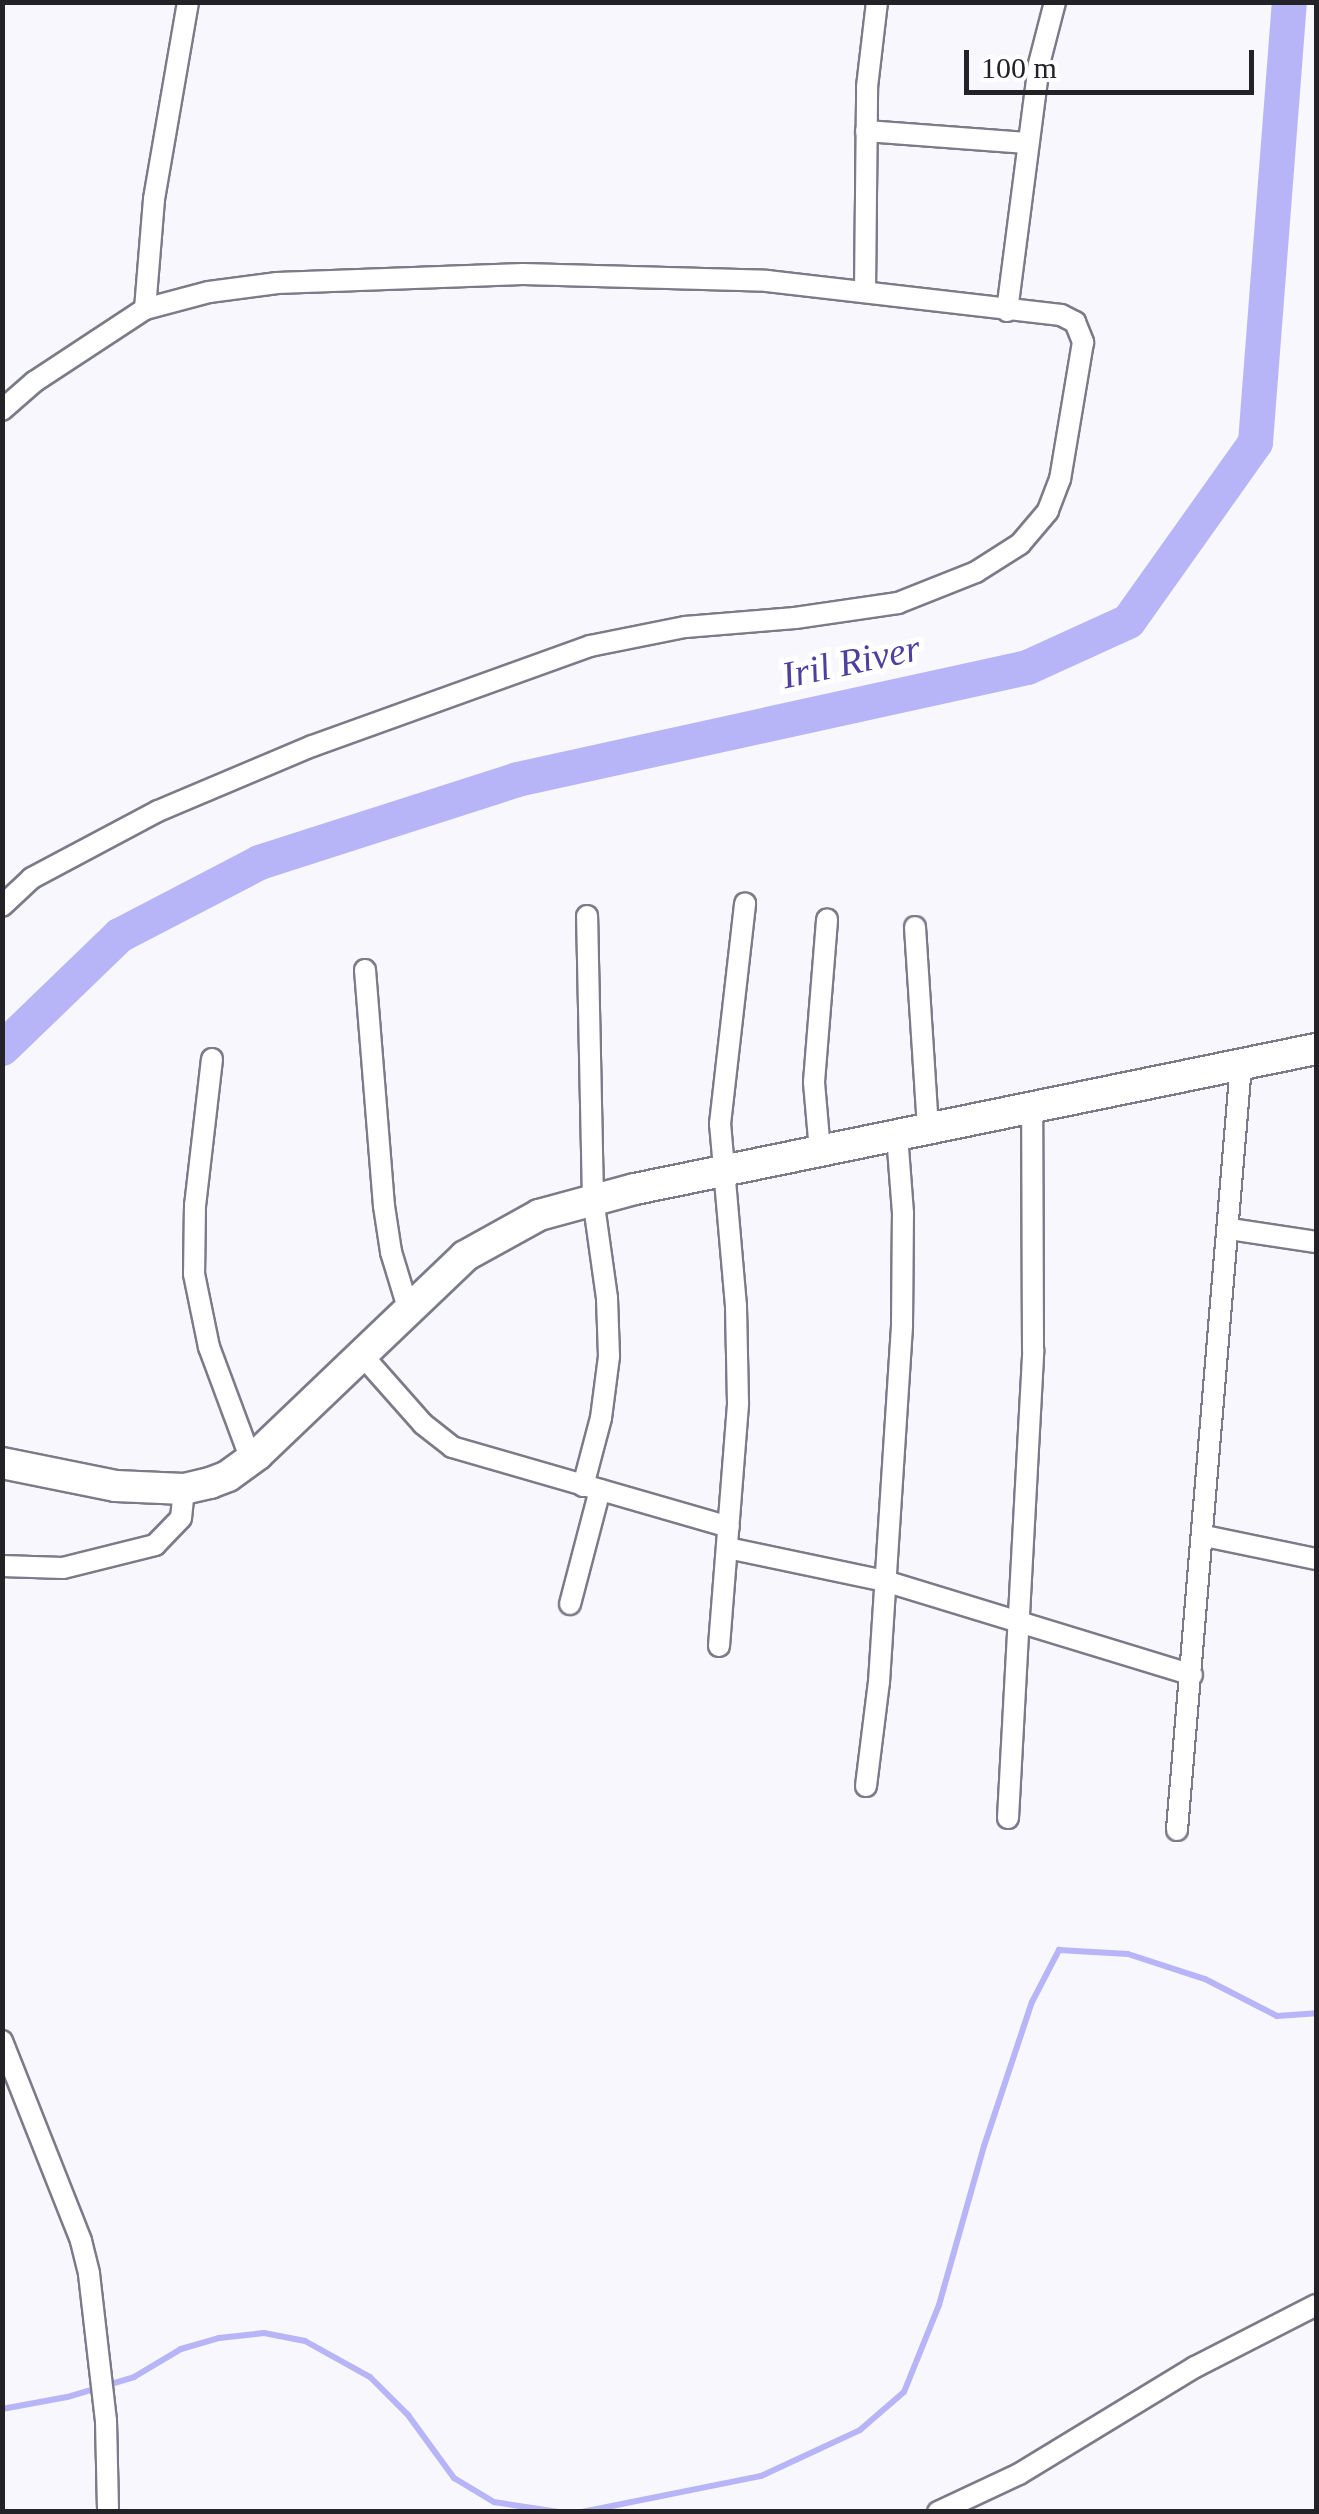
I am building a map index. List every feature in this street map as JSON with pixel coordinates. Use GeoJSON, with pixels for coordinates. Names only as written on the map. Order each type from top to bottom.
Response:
{"type":"FeatureCollection","features":[{"type":"Feature","properties":{"kind":"highway"},"geometry":{"type":"LineString","coordinates":[[2,1464],[99,1484],[184,1488],[228,1476],[251,1460],[465,1256],[510,1229],[593,1198],[1316,1050]]}},
{"type":"Feature","properties":{"kind":"street"},"geometry":{"type":"LineString","coordinates":[[145,309],[154,200],[188,2]]}},
{"type":"Feature","properties":{"kind":"street"},"geometry":{"type":"LineString","coordinates":[[865,291],[866,132],[877,2]]}},
{"type":"Feature","properties":{"kind":"street"},"geometry":{"type":"LineString","coordinates":[[1007,311],[1039,64],[1055,2]]}},
{"type":"Feature","properties":{"kind":"street"},"geometry":{"type":"LineString","coordinates":[[866,132],[1028,144]]}},
{"type":"Feature","properties":{"kind":"street"},"geometry":{"type":"LineString","coordinates":[[2,410],[34,382],[145,309],[209,292],[277,283],[523,274],[748,280],[1060,315],[1075,322],[1082,331],[1081,366],[1060,479],[1048,511],[1020,544],[976,572],[898,603],[795,618],[686,627],[590,646],[312,746],[158,811],[32,878],[2,906]]}},
{"type":"Feature","properties":{"kind":"street"},"geometry":{"type":"LineString","coordinates":[[720,1646],[738,1403],[720,1124],[744,902]]}},
{"type":"Feature","properties":{"kind":"street"},"geometry":{"type":"LineString","coordinates":[[570,1604],[609,1356],[607,1298],[593,1198],[588,916]]}},
{"type":"Feature","properties":{"kind":"street"},"geometry":{"type":"LineString","coordinates":[[820,1151],[814,1082],[827,920]]}},
{"type":"Feature","properties":{"kind":"street"},"geometry":{"type":"LineString","coordinates":[[915,928],[928,1129]]}},
{"type":"Feature","properties":{"kind":"street"},"geometry":{"type":"LineString","coordinates":[[365,970],[384,1206],[391,1252],[408,1308]]}},
{"type":"Feature","properties":{"kind":"street"},"geometry":{"type":"LineString","coordinates":[[212,1059],[195,1205],[194,1274],[209,1347],[251,1460]]}},
{"type":"Feature","properties":{"kind":"street"},"geometry":{"type":"LineString","coordinates":[[1178,1830],[1230,1229],[1240,1065]]}},
{"type":"Feature","properties":{"kind":"street"},"geometry":{"type":"LineString","coordinates":[[1008,1818],[1033,1350],[1032,1108]]}},
{"type":"Feature","properties":{"kind":"street"},"geometry":{"type":"LineString","coordinates":[[866,1786],[885,1581],[902,1324],[903,1213],[897,1135]]}},
{"type":"Feature","properties":{"kind":"street"},"geometry":{"type":"LineString","coordinates":[[1230,1229],[1316,1242]]}},
{"type":"Feature","properties":{"kind":"street"},"geometry":{"type":"LineString","coordinates":[[362,1355],[423,1424],[452,1447],[591,1488],[728,1537],[1192,1675]]}},
{"type":"Feature","properties":{"kind":"street"},"geometry":{"type":"LineString","coordinates":[[2,1566],[63,1568],[155,1544],[181,1518],[184,1488]]}},
{"type":"Feature","properties":{"kind":"street"},"geometry":{"type":"LineString","coordinates":[[1204,1536],[1316,1559]]}},
{"type":"Feature","properties":{"kind":"street"},"geometry":{"type":"LineString","coordinates":[[2,2041],[81,2241],[99,2341],[108,2512]]}},
{"type":"Feature","properties":{"kind":"street"},"geometry":{"type":"LineString","coordinates":[[938,2512],[1019,2474],[1195,2367],[1316,2305]]}},
{"type":"Feature","properties":{"kind":"waterway","name":"Iril River"},"geometry":{"type":"LineString","coordinates":[[2,1048],[119,935],[259,862],[517,779],[1027,667],[1128,621],[1255,442],[1289,2]]}},
{"type":"Feature","properties":{"kind":"waterway"},"geometry":{"type":"LineString","coordinates":[[582,2512],[761,2476],[860,2430],[904,2392],[939,2305],[984,2146],[1032,2002],[1059,1950],[1128,1954],[1205,1979],[1277,2016],[1316,2013]]}},
{"type":"Feature","properties":{"kind":"waterway"},"geometry":{"type":"LineString","coordinates":[[2,2409],[67,2397],[134,2377],[181,2349],[219,2338],[264,2333],[305,2341],[370,2377],[408,2415],[454,2478],[494,2502],[558,2512]]}}]}
